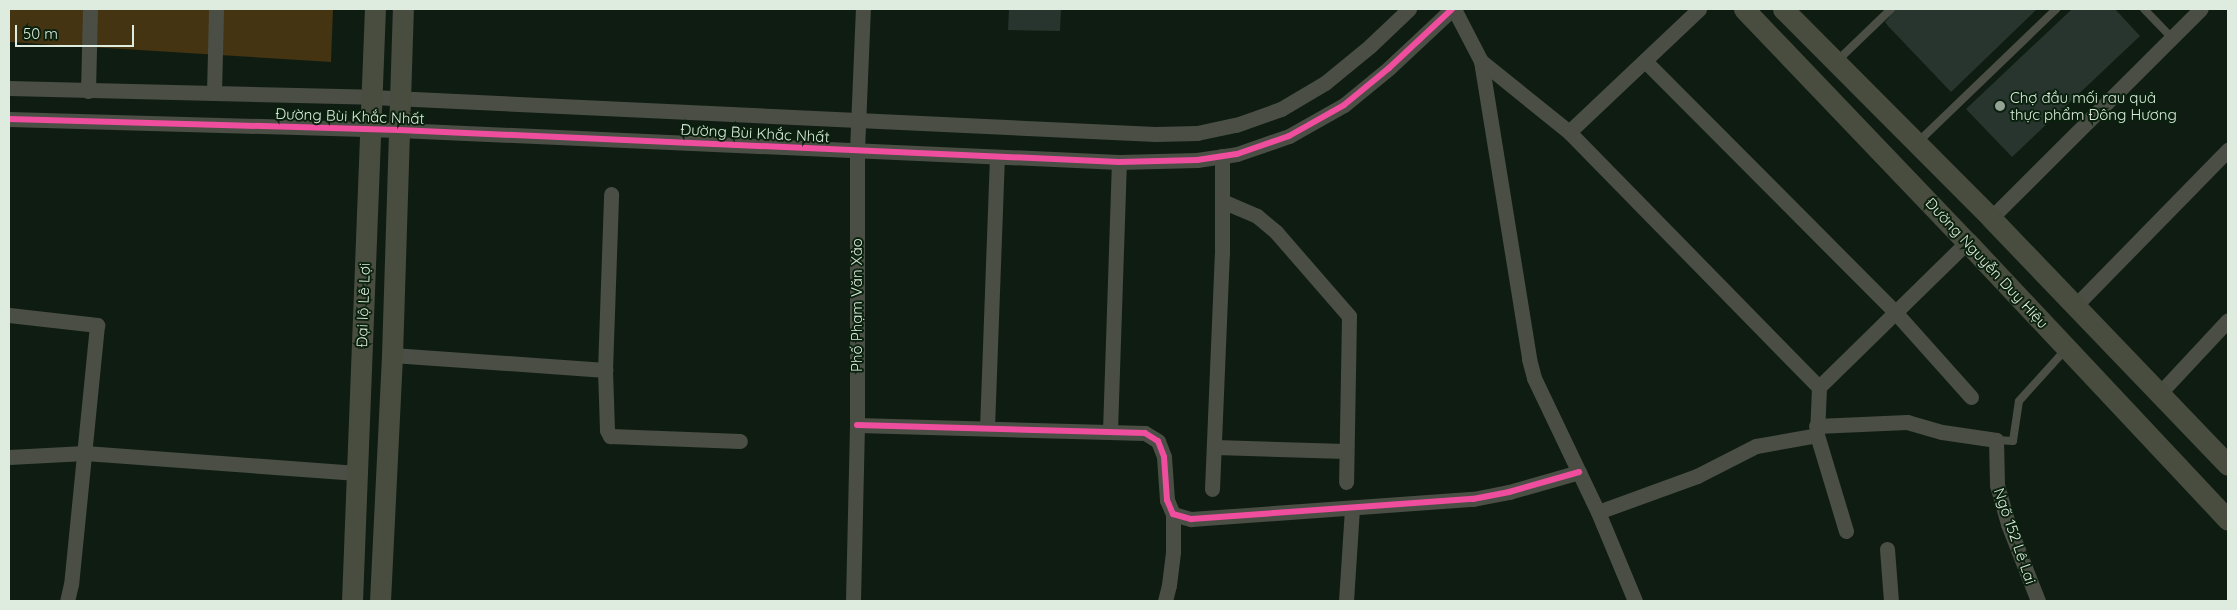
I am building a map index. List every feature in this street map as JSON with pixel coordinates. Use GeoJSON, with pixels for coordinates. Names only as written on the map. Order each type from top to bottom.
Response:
{"type":"FeatureCollection","features":[{"type":"Feature","properties":{"kind":"street"},"geometry":{"type":"LineString","coordinates":[[88,91],[90,9]]}},
{"type":"Feature","properties":{"kind":"street"},"geometry":{"type":"LineString","coordinates":[[214,93],[216,9]]}},
{"type":"Feature","properties":{"kind":"street","name":"Đại lộ Lê Lợi"},"geometry":{"type":"LineString","coordinates":[[352,601],[375,9]]}},
{"type":"Feature","properties":{"kind":"street","name":"Đại lộ Lê Lợi"},"geometry":{"type":"LineString","coordinates":[[380,601],[392,355],[403,9]]}},
{"type":"Feature","properties":{"kind":"street","name":"Phố Phạm Văn Xảo"},"geometry":{"type":"LineString","coordinates":[[853,601],[857,426],[857,150],[863,9]]}},
{"type":"Feature","properties":{"kind":"street","name":"Đường Bùi Khắc Nhất"},"geometry":{"type":"LineString","coordinates":[[9,88],[372,97],[1155,134],[1207,131],[1236,125],[1281,109],[1324,83],[1370,46],[1409,9]]}},
{"type":"Feature","properties":{"kind":"street"},"geometry":{"type":"LineString","coordinates":[[1453,9],[1481,61],[1529,359],[1534,378],[1598,512],[1636,601]]}},
{"type":"Feature","properties":{"kind":"street","name":"Đường Bùi Khắc Nhất"},"geometry":{"type":"LineString","coordinates":[[9,118],[370,128],[1119,162],[1197,160],[1237,154],[1289,136],[1344,105],[1389,68],[1453,9]]}},
{"type":"Feature","properties":{"kind":"street"},"geometry":{"type":"LineString","coordinates":[[1569,132],[1699,9]]}},
{"type":"Feature","properties":{"kind":"street","name":"Đường Nguyễn Duy Hiệu"},"geometry":{"type":"LineString","coordinates":[[1744,9],[1967,242],[2228,520]]}},
{"type":"Feature","properties":{"kind":"street"},"geometry":{"type":"LineString","coordinates":[[1846,530],[1816,431],[1819,386],[2201,9]]}},
{"type":"Feature","properties":{"kind":"street","name":"Đường Nguyễn Duy Hiệu"},"geometry":{"type":"LineString","coordinates":[[1792,12],[1836,62],[1991,218],[2074,307],[2228,465]]}},
{"type":"Feature","properties":{"kind":"street"},"geometry":{"type":"LineString","coordinates":[[1645,60],[1895,312],[1971,397]]}},
{"type":"Feature","properties":{"kind":"street"},"geometry":{"type":"LineString","coordinates":[[1481,61],[1569,132],[1819,386]]}},
{"type":"Feature","properties":{"kind":"street"},"geometry":{"type":"LineString","coordinates":[[2074,307],[2228,150]]}},
{"type":"Feature","properties":{"kind":"street"},"geometry":{"type":"LineString","coordinates":[[987,428],[997,156]]}},
{"type":"Feature","properties":{"kind":"street"},"geometry":{"type":"LineString","coordinates":[[1212,489],[1215,447],[1222,156]]}},
{"type":"Feature","properties":{"kind":"street"},"geometry":{"type":"LineString","coordinates":[[1110,431],[1119,162]]}},
{"type":"Feature","properties":{"kind":"street"},"geometry":{"type":"LineString","coordinates":[[610,194],[605,370],[606,430],[610,436],[740,441]]}},
{"type":"Feature","properties":{"kind":"street"},"geometry":{"type":"LineString","coordinates":[[1222,201],[1257,216],[1276,232],[1349,316],[1345,451],[1346,482]]}},
{"type":"Feature","properties":{"kind":"street"},"geometry":{"type":"LineString","coordinates":[[9,315],[97,325],[85,453],[67,601]]}},
{"type":"Feature","properties":{"kind":"street"},"geometry":{"type":"LineString","coordinates":[[2159,394],[2228,320]]}},
{"type":"Feature","properties":{"kind":"street"},"geometry":{"type":"LineString","coordinates":[[392,355],[605,370]]}},
{"type":"Feature","properties":{"kind":"street"},"geometry":{"type":"LineString","coordinates":[[1598,512],[1696,476],[1756,446],[1816,431],[1907,422],[1942,432],[1996,440]]}},
{"type":"Feature","properties":{"kind":"street"},"geometry":{"type":"LineString","coordinates":[[857,426],[1145,433],[1158,442],[1164,458],[1166,500],[1173,514],[1172,560],[1165,601]]}},
{"type":"Feature","properties":{"kind":"street","name":"Ngõ 152 Lê Lai"},"geometry":{"type":"LineString","coordinates":[[1996,440],[1997,485],[2008,524],[2038,601]]}},
{"type":"Feature","properties":{"kind":"street"},"geometry":{"type":"LineString","coordinates":[[1215,447],[1345,451]]}},
{"type":"Feature","properties":{"kind":"street"},"geometry":{"type":"LineString","coordinates":[[9,457],[85,453],[357,473]]}},
{"type":"Feature","properties":{"kind":"street"},"geometry":{"type":"LineString","coordinates":[[1173,514],[1191,519],[1473,499],[1509,492],[1579,472]]}},
{"type":"Feature","properties":{"kind":"street"},"geometry":{"type":"LineString","coordinates":[[1346,601],[1352,509]]}},
{"type":"Feature","properties":{"kind":"street"},"geometry":{"type":"LineString","coordinates":[[1887,549],[1891,601]]}},
{"type":"Feature","properties":{"kind":"lane"},"geometry":{"type":"LineString","coordinates":[[1836,62],[1891,9]]}},
{"type":"Feature","properties":{"kind":"lane"},"geometry":{"type":"LineString","coordinates":[[1916,143],[2056,9]]}},
{"type":"Feature","properties":{"kind":"lane"},"geometry":{"type":"LineString","coordinates":[[2144,9],[2172,38]]}},
{"type":"Feature","properties":{"kind":"lane"},"geometry":{"type":"LineString","coordinates":[[1996,440],[2013,441],[2019,401],[2067,348]]}},
{"type":"Feature","properties":{"kind":"shaded area"},"geometry":{"type":"Polygon","coordinates":[[[9,9],[333,9],[331,62],[9,42],[9,9]]]}},
{"type":"Feature","properties":{"kind":"building"},"geometry":{"type":"Polygon","coordinates":[[[1009,9],[1061,9],[1060,31],[1008,30],[1009,9]]]}},
{"type":"Feature","properties":{"kind":"building"},"geometry":{"type":"Polygon","coordinates":[[[1896,9],[2037,9],[1951,92],[1885,22],[1896,9]]]}},
{"type":"Feature","properties":{"kind":"building"},"geometry":{"type":"Polygon","coordinates":[[[2072,9],[2115,9],[2140,36],[2012,157],[1966,109],[2072,9]]]}},
{"type":"Feature","properties":{"kind":"cycle path"},"geometry":{"type":"LineString","coordinates":[[9,119],[399,130],[1119,162],[1197,160],[1237,154],[1289,136],[1344,105],[1389,68],[1452,9]]}},
{"type":"Feature","properties":{"kind":"cycle path"},"geometry":{"type":"LineString","coordinates":[[857,425],[1145,433],[1158,441],[1164,457],[1167,500],[1173,514],[1191,519],[1473,499],[1509,492],[1579,472]]}},
{"type":"Feature","properties":{"kind":"place","name":"Chợ đầu mối rau quả thực phẩm Đông Hương"},"geometry":{"type":"Point","coordinates":[2000,106]}}]}
